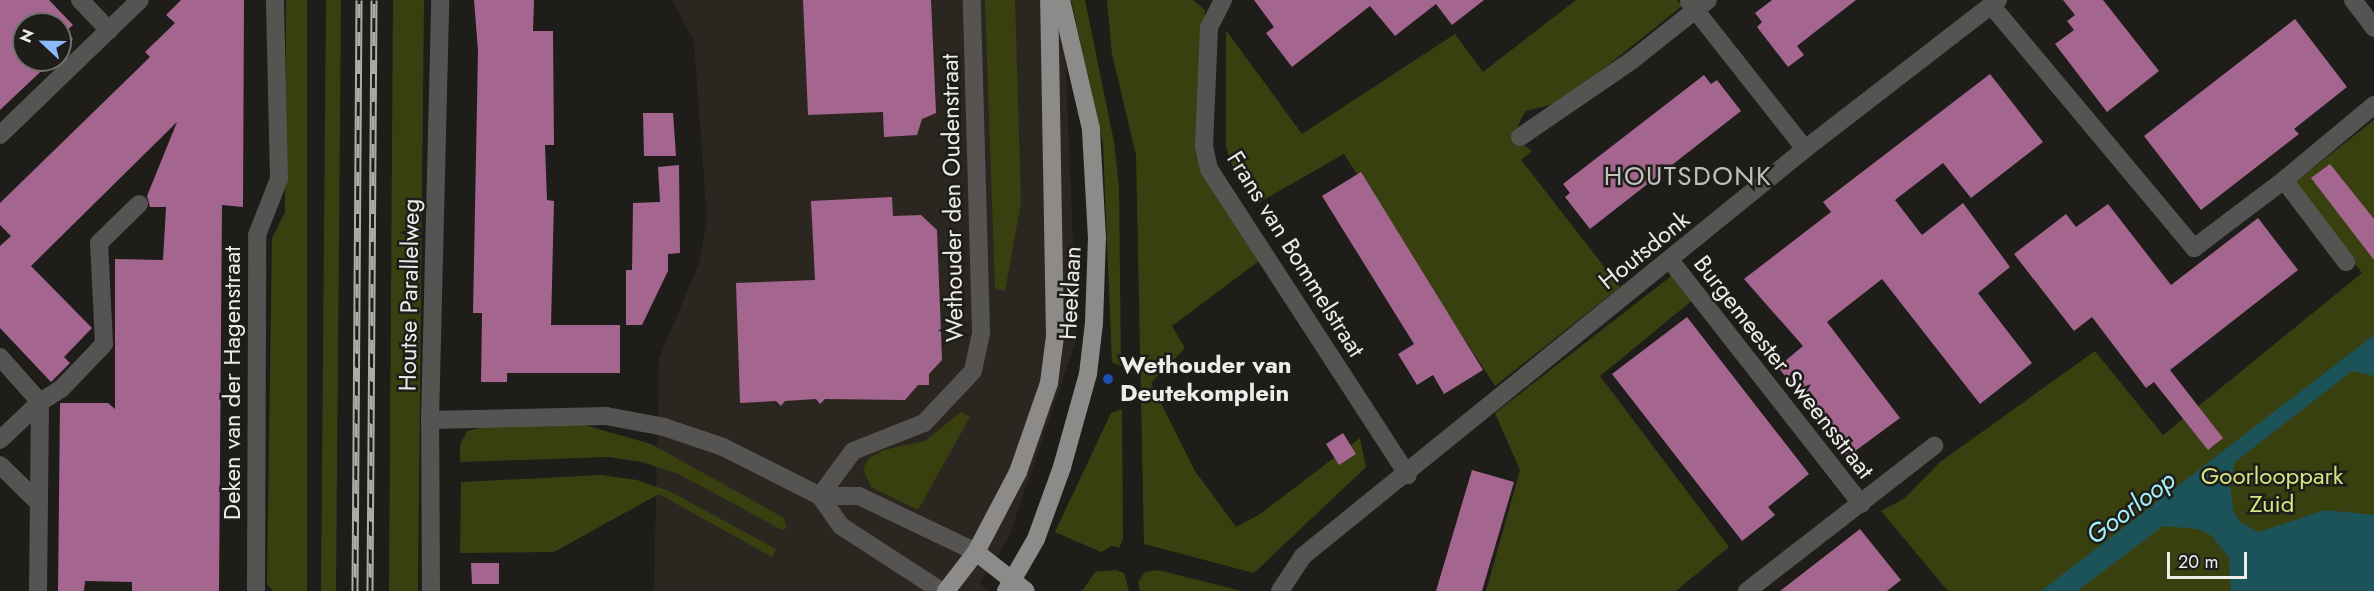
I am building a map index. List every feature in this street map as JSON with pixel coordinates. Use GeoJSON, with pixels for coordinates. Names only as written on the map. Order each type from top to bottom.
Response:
{"type":"FeatureCollection","features":[{"type":"Feature","properties":{"kind":"main road","name":"Heeklaan"},"geometry":{"type":"LineString","coordinates":[[944,591],[976,552],[1018,472],[1049,383],[1055,336],[1049,0]]}},
{"type":"Feature","properties":{"kind":"main road","name":"Heeklaan"},"geometry":{"type":"LineString","coordinates":[[976,552],[1016,587],[1062,467],[1088,374],[1094,323],[1097,238],[1091,129],[1061,0]]}},
{"type":"Feature","properties":{"kind":"street"},"geometry":{"type":"LineString","coordinates":[[80,0],[109,30]]}},
{"type":"Feature","properties":{"kind":"street"},"geometry":{"type":"LineString","coordinates":[[0,135],[140,0]]}},
{"type":"Feature","properties":{"kind":"street","name":"Deken van der Hagenstraat"},"geometry":{"type":"LineString","coordinates":[[255,591],[257,235],[279,179],[275,0]]}},
{"type":"Feature","properties":{"kind":"street","name":"Houtse Parallelweg"},"geometry":{"type":"LineString","coordinates":[[431,591],[430,420],[440,0]]}},
{"type":"Feature","properties":{"kind":"street","name":"Wethouder den Oudenstraat"},"geometry":{"type":"LineString","coordinates":[[820,496],[853,451],[924,423],[957,393],[973,371],[981,332],[972,0]]}},
{"type":"Feature","properties":{"kind":"street"},"geometry":{"type":"LineString","coordinates":[[2353,0],[2374,28]]}},
{"type":"Feature","properties":{"kind":"street","name":"Frans van Bommelstraat"},"geometry":{"type":"LineString","coordinates":[[1217,2],[1209,27],[1204,146],[1209,168],[1408,475]]}},
{"type":"Feature","properties":{"kind":"street"},"geometry":{"type":"LineString","coordinates":[[1994,2],[2194,248],[2284,180],[2374,105]]}},
{"type":"Feature","properties":{"kind":"street","name":"Houtsdonk"},"geometry":{"type":"LineString","coordinates":[[1408,475],[1805,149],[1994,2]]}},
{"type":"Feature","properties":{"kind":"street"},"geometry":{"type":"LineString","coordinates":[[1520,137],[1631,61],[1697,3],[1805,149]]}},
{"type":"Feature","properties":{"kind":"street"},"geometry":{"type":"LineString","coordinates":[[2284,180],[2346,262]]}},
{"type":"Feature","properties":{"kind":"street"},"geometry":{"type":"LineString","coordinates":[[0,440],[40,402],[61,389],[104,344],[99,243],[139,204]]}},
{"type":"Feature","properties":{"kind":"street","name":"Burgemeester Sweensstraat"},"geometry":{"type":"LineString","coordinates":[[1670,260],[1861,504]]}},
{"type":"Feature","properties":{"kind":"street"},"geometry":{"type":"LineString","coordinates":[[0,357],[40,402],[38,591]]}},
{"type":"Feature","properties":{"kind":"street"},"geometry":{"type":"LineString","coordinates":[[430,420],[606,416],[629,420],[723,447],[820,496],[859,496],[976,552]]}},
{"type":"Feature","properties":{"kind":"street","name":"Burgemeester Sweensstraat"},"geometry":{"type":"LineString","coordinates":[[1747,591],[1934,446]]}},
{"type":"Feature","properties":{"kind":"street"},"geometry":{"type":"LineString","coordinates":[[0,465],[39,503]]}},
{"type":"Feature","properties":{"kind":"street"},"geometry":{"type":"LineString","coordinates":[[1280,591],[1304,556],[1408,475]]}},
{"type":"Feature","properties":{"kind":"street"},"geometry":{"type":"LineString","coordinates":[[820,496],[842,526],[944,591]]}},
{"type":"Feature","properties":{"kind":"shaded area"},"geometry":{"type":"Polygon","coordinates":[[[672,0],[1063,0],[1077,337],[1009,537],[980,583],[988,591],[654,591],[659,359],[699,263],[707,221],[694,41],[672,0]]]}},
{"type":"Feature","properties":{"kind":"green space"},"geometry":{"type":"Polygon","coordinates":[[[286,0],[307,0],[307,591],[273,591],[267,584],[272,238],[285,212],[286,0]]]}},
{"type":"Feature","properties":{"kind":"green space"},"geometry":{"type":"Polygon","coordinates":[[[326,0],[341,0],[336,591],[321,591],[326,0]]]}},
{"type":"Feature","properties":{"kind":"green space"},"geometry":{"type":"Polygon","coordinates":[[[393,0],[424,0],[418,591],[389,591],[393,0]]]}},
{"type":"Feature","properties":{"kind":"green space"},"geometry":{"type":"Polygon","coordinates":[[[985,0],[1015,0],[1021,203],[1005,291],[995,288],[985,0]]]}},
{"type":"Feature","properties":{"kind":"green space"},"geometry":{"type":"Polygon","coordinates":[[[1071,0],[1085,0],[1114,142],[1119,186],[1121,366],[1112,362],[1103,144],[1071,0]]]}},
{"type":"Feature","properties":{"kind":"green space"},"geometry":{"type":"Polygon","coordinates":[[[1107,0],[1193,0],[1205,10],[1200,141],[1267,255],[1172,326],[1185,348],[1151,383],[1195,471],[1236,527],[1260,514],[1360,438],[1366,467],[1254,573],[1144,544],[1136,155],[1112,54],[1107,0]]]}},
{"type":"Feature","properties":{"kind":"green space"},"geometry":{"type":"Polygon","coordinates":[[[1576,0],[1677,0],[1682,6],[1562,102],[1526,111],[1521,119],[1516,133],[1521,143],[1532,151],[1521,160],[1620,287],[1495,386],[1344,154],[1258,203],[1232,165],[1226,147],[1226,30],[1302,134],[1455,34],[1483,72],[1576,0]]]}},
{"type":"Feature","properties":{"kind":"green space","name":"Goorlooppark Zuid"},"geometry":{"type":"Polygon","coordinates":[[[2374,120],[2374,591],[1948,591],[1881,511],[1905,498],[1940,462],[2095,351],[2163,435],[2362,273],[2294,183],[2374,120]]]}},
{"type":"Feature","properties":{"kind":"green space"},"geometry":{"type":"Polygon","coordinates":[[[1675,273],[1694,299],[1600,376],[1729,547],[1676,591],[1486,591],[1520,470],[1495,413],[1675,273]]]}},
{"type":"Feature","properties":{"kind":"green space"},"geometry":{"type":"Polygon","coordinates":[[[1122,409],[1123,539],[1119,548],[1112,546],[1101,552],[1055,532],[1111,413],[1122,409]]]}},
{"type":"Feature","properties":{"kind":"green space"},"geometry":{"type":"Polygon","coordinates":[[[961,412],[970,417],[918,510],[871,487],[863,469],[869,458],[884,450],[925,441],[961,412]]]}},
{"type":"Feature","properties":{"kind":"green space"},"geometry":{"type":"Polygon","coordinates":[[[581,424],[651,444],[784,518],[786,528],[782,530],[679,474],[642,462],[608,457],[460,462],[460,445],[467,431],[492,425],[581,424]]]}},
{"type":"Feature","properties":{"kind":"green space"},"geometry":{"type":"Polygon","coordinates":[[[601,475],[637,480],[669,491],[776,549],[772,557],[659,494],[554,552],[460,553],[461,482],[601,475]]]}},
{"type":"Feature","properties":{"kind":"green space"},"geometry":{"type":"Polygon","coordinates":[[[1116,570],[1124,573],[1129,591],[1082,591],[1095,572],[1116,570]]]}},
{"type":"Feature","properties":{"kind":"green space"},"geometry":{"type":"Polygon","coordinates":[[[1158,570],[1240,591],[1140,591],[1138,582],[1145,572],[1158,570]]]}},
{"type":"Feature","properties":{"kind":"water"},"geometry":{"type":"Polygon","coordinates":[[[2374,335],[2374,376],[2352,371],[2235,462],[2230,485],[2233,510],[2240,522],[2259,532],[2325,510],[2374,515],[2374,591],[2231,591],[2229,558],[2212,536],[2198,529],[2163,526],[2077,591],[2041,591],[2374,335]]]}},
{"type":"Feature","properties":{"kind":"building"},"geometry":{"type":"Polygon","coordinates":[[[0,0],[49,0],[61,12],[12,12],[12,72],[40,72],[0,110],[0,0]]]}},
{"type":"Feature","properties":{"kind":"building"},"geometry":{"type":"Polygon","coordinates":[[[181,0],[244,0],[243,207],[222,205],[219,591],[132,591],[132,582],[85,581],[84,591],[58,591],[60,403],[108,403],[115,409],[115,259],[163,260],[166,207],[150,207],[147,196],[177,122],[31,266],[92,328],[64,357],[70,363],[51,382],[0,328],[0,246],[11,236],[0,225],[0,203],[150,57],[145,52],[175,23],[166,15],[181,0]]]}},
{"type":"Feature","properties":{"kind":"building"},"geometry":{"type":"Polygon","coordinates":[[[474,0],[534,0],[533,31],[553,31],[554,145],[545,145],[547,200],[554,201],[551,325],[620,325],[620,373],[507,373],[507,382],[481,382],[482,313],[473,313],[478,51],[474,0]]]}},
{"type":"Feature","properties":{"kind":"building"},"geometry":{"type":"Polygon","coordinates":[[[803,0],[931,0],[936,113],[922,119],[917,135],[884,137],[883,112],[808,115],[803,0]]]}},
{"type":"Feature","properties":{"kind":"building"},"geometry":{"type":"Polygon","coordinates":[[[1254,0],[1484,0],[1452,25],[1436,4],[1395,36],[1370,6],[1292,67],[1266,33],[1274,27],[1254,0]]]}},
{"type":"Feature","properties":{"kind":"building"},"geometry":{"type":"Polygon","coordinates":[[[1772,0],[1856,0],[1797,46],[1804,55],[1788,67],[1757,27],[1762,22],[1755,13],[1772,0]]]}},
{"type":"Feature","properties":{"kind":"building"},"geometry":{"type":"Polygon","coordinates":[[[2063,0],[2103,0],[2159,71],[2107,112],[2055,44],[2074,30],[2067,21],[2075,15],[2063,0]]]}},
{"type":"Feature","properties":{"kind":"building"},"geometry":{"type":"Polygon","coordinates":[[[2295,19],[2347,87],[2294,129],[2299,134],[2201,210],[2144,136],[2295,19]]]}},
{"type":"Feature","properties":{"kind":"building"},"geometry":{"type":"Polygon","coordinates":[[[1990,74],[2043,142],[1971,198],[1943,163],[1895,200],[1922,235],[1963,203],[2010,267],[1978,293],[2032,363],[1980,404],[1882,279],[1827,322],[1900,418],[1847,457],[1778,367],[1803,346],[1744,279],[1831,212],[1823,202],[1990,74]]]}},
{"type":"Feature","properties":{"kind":"building"},"geometry":{"type":"Polygon","coordinates":[[[1704,75],[1711,84],[1717,80],[1741,111],[1590,229],[1565,197],[1570,193],[1563,184],[1704,75]]]}},
{"type":"Feature","properties":{"kind":"building"},"geometry":{"type":"Polygon","coordinates":[[[643,113],[673,113],[676,156],[644,156],[643,113]]]}},
{"type":"Feature","properties":{"kind":"building"},"geometry":{"type":"Polygon","coordinates":[[[2330,164],[2374,219],[2374,260],[2311,178],[2330,164]]]}},
{"type":"Feature","properties":{"kind":"building"},"geometry":{"type":"Polygon","coordinates":[[[679,165],[680,253],[668,254],[668,271],[642,325],[626,325],[626,270],[632,270],[633,203],[660,202],[658,167],[679,165]]]}},
{"type":"Feature","properties":{"kind":"building"},"geometry":{"type":"Polygon","coordinates":[[[1361,172],[1483,370],[1444,394],[1433,375],[1417,385],[1398,354],[1414,344],[1322,196],[1361,172]]]}},
{"type":"Feature","properties":{"kind":"building"},"geometry":{"type":"Polygon","coordinates":[[[892,197],[893,216],[921,215],[937,230],[942,360],[929,374],[929,385],[918,385],[905,400],[825,399],[820,404],[816,399],[785,401],[781,406],[776,401],[740,403],[736,283],[815,280],[811,201],[892,197]]]}},
{"type":"Feature","properties":{"kind":"building"},"geometry":{"type":"Polygon","coordinates":[[[2108,204],[2171,285],[2258,218],[2298,270],[2170,370],[2223,438],[2208,450],[2154,382],[2146,388],[2092,317],[2074,331],[2014,254],[2066,214],[2076,227],[2108,204]]]}},
{"type":"Feature","properties":{"kind":"building"},"geometry":{"type":"Polygon","coordinates":[[[1687,317],[1809,474],[1768,507],[1775,515],[1742,541],[1612,374],[1687,317]]]}},
{"type":"Feature","properties":{"kind":"building"},"geometry":{"type":"Polygon","coordinates":[[[1343,433],[1356,454],[1339,465],[1326,444],[1343,433]]]}},
{"type":"Feature","properties":{"kind":"building"},"geometry":{"type":"Polygon","coordinates":[[[1472,470],[1514,482],[1482,591],[1436,591],[1472,470]]]}},
{"type":"Feature","properties":{"kind":"building"},"geometry":{"type":"Polygon","coordinates":[[[1860,529],[1901,580],[1887,591],[1780,591],[1860,529]]]}},
{"type":"Feature","properties":{"kind":"building"},"geometry":{"type":"Polygon","coordinates":[[[471,563],[499,563],[499,584],[472,584],[471,563]]]}},
{"type":"Feature","properties":{"kind":"railway"},"geometry":{"type":"LineString","coordinates":[[355,591],[359,0]]}},
{"type":"Feature","properties":{"kind":"railway"},"geometry":{"type":"LineString","coordinates":[[370,591],[374,0]]}},
{"type":"Feature","properties":{"kind":"place","name":"Wethouder van Deutekomplein"},"geometry":{"type":"Point","coordinates":[1108,379]}},
{"type":"Feature","properties":{"kind":"district","name":"HOUTSDONK"},"geometry":{"type":"Point","coordinates":[1688,177]}},
{"type":"Feature","properties":{"kind":"water label","name":"Goorloop"},"geometry":{"type":"Point","coordinates":[2131,508]}}]}
